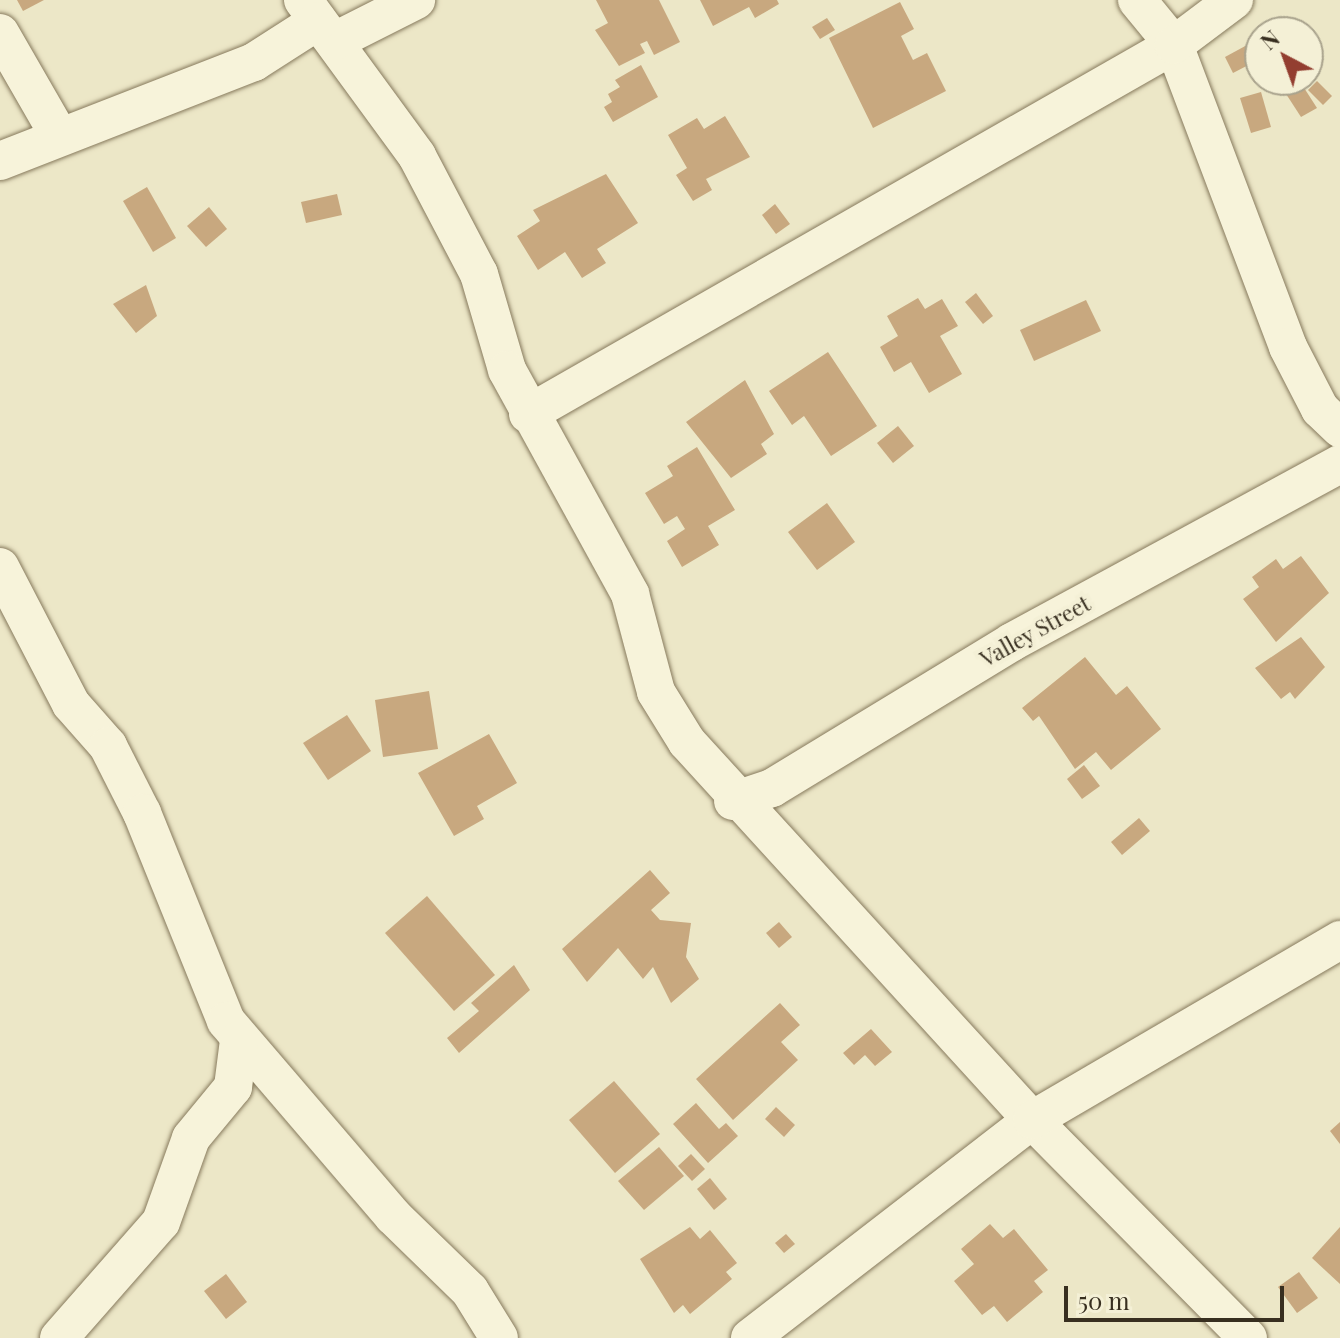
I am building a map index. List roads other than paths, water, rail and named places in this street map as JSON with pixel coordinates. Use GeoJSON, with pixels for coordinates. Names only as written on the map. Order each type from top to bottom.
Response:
{"type":"FeatureCollection","features":[{"type":"Feature","properties":{"kind":"street"},"geometry":{"type":"LineString","coordinates":[[0,161],[58,134],[254,62],[319,21],[416,0]]}},
{"type":"Feature","properties":{"kind":"street"},"geometry":{"type":"LineString","coordinates":[[1137,0],[1174,45],[1288,347],[1320,409],[1340,428]]}},
{"type":"Feature","properties":{"kind":"street"},"geometry":{"type":"LineString","coordinates":[[528,414],[1174,45],[1234,0]]}},
{"type":"Feature","properties":{"kind":"street"},"geometry":{"type":"LineString","coordinates":[[319,21],[417,156],[466,248],[528,414],[630,594],[656,692],[733,801],[1032,1120],[1248,1338]]}},
{"type":"Feature","properties":{"kind":"street"},"geometry":{"type":"LineString","coordinates":[[0,33],[58,134]]}},
{"type":"Feature","properties":{"kind":"street","name":"Valley Street"},"geometry":{"type":"LineString","coordinates":[[733,801],[772,788],[1012,642],[1340,464]]}},
{"type":"Feature","properties":{"kind":"street"},"geometry":{"type":"LineString","coordinates":[[0,567],[71,704],[113,755],[239,1040],[393,1216],[470,1291],[499,1338]]}},
{"type":"Feature","properties":{"kind":"street"},"geometry":{"type":"LineString","coordinates":[[750,1338],[1032,1120],[1340,940]]}},
{"type":"Feature","properties":{"kind":"street"},"geometry":{"type":"LineString","coordinates":[[59,1338],[161,1222],[191,1138],[233,1087],[239,1040]]}}]}
